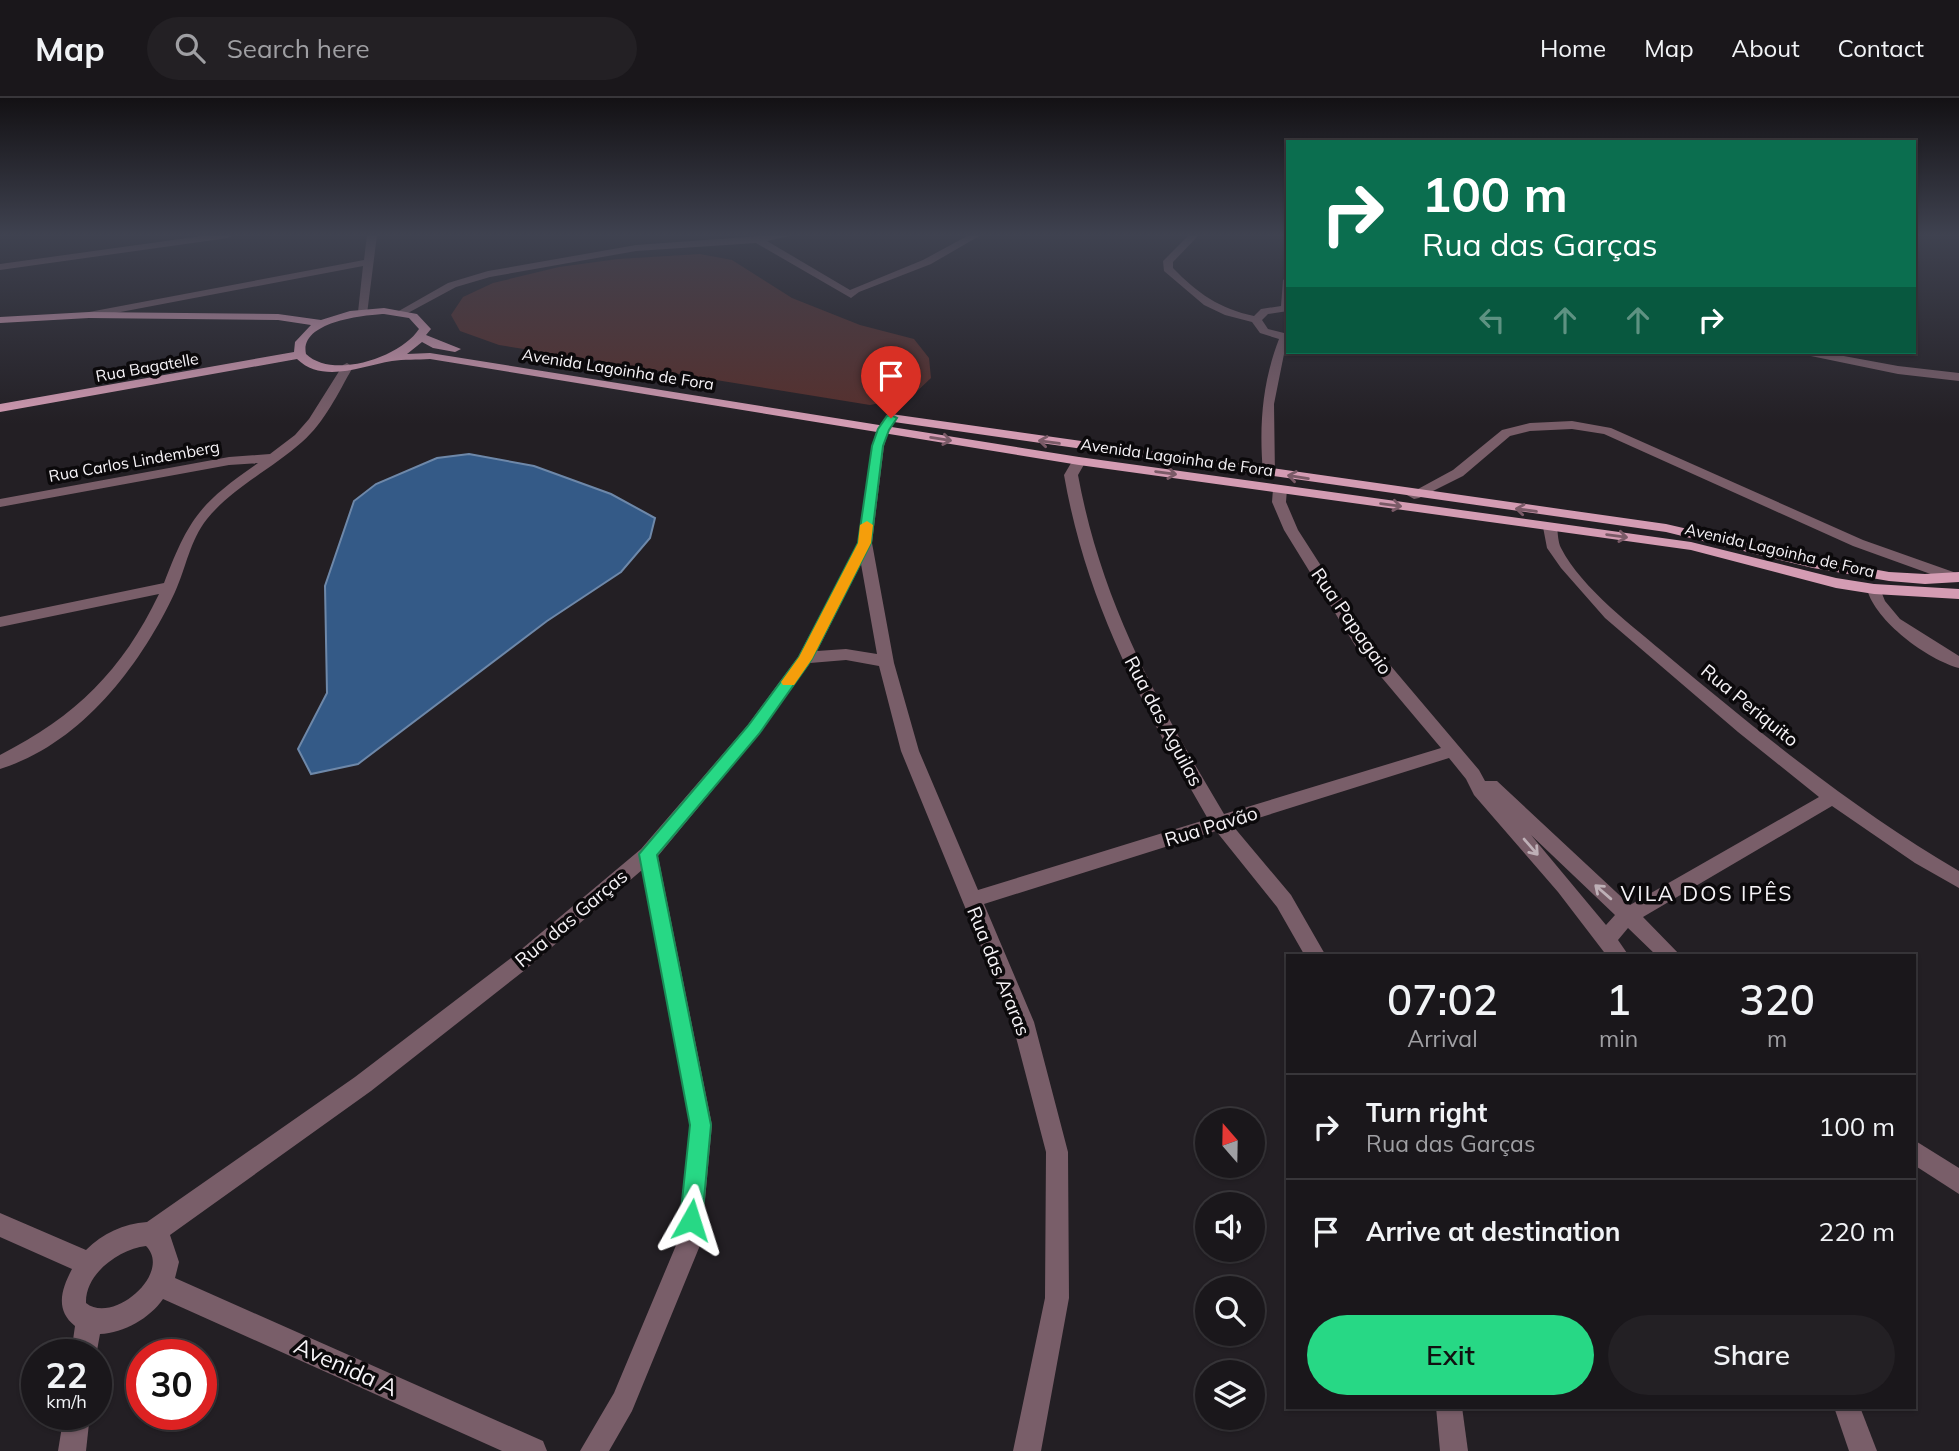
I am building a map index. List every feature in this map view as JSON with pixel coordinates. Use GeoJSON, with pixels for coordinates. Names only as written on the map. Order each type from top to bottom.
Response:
{"type":"FeatureCollection","features":[{"type":"Feature","properties":{"kind":"main road"},"geometry":{"type":"LineString","coordinates":[[363,312],[402,312],[422,322],[425,329],[422,337],[404,352],[390,358],[347,367],[316,365],[299,355],[298,347],[302,339],[324,324],[363,312]]}},
{"type":"Feature","properties":{"kind":"main road"},"geometry":{"type":"LineString","coordinates":[[0,320],[89,315],[278,317],[324,324]]}},
{"type":"Feature","properties":{"kind":"main road","name":"Avenida Lagoinha de Fora"},"geometry":{"type":"LineString","coordinates":[[422,337],[437,346],[1079,460],[1691,546],[1836,583],[1874,589],[1959,594]]}},
{"type":"Feature","properties":{"kind":"main road","name":"Rua Bagatelle"},"geometry":{"type":"LineString","coordinates":[[0,408],[299,355]]}},
{"type":"Feature","properties":{"kind":"main road","name":"Avenida Lagoinha de Fora"},"geometry":{"type":"LineString","coordinates":[[390,358],[429,356],[887,424],[1270,473],[1666,528],[1713,536],[1858,572],[1909,577],[1957,577]]}},
{"type":"Feature","properties":{"kind":"street"},"geometry":{"type":"LineString","coordinates":[[89,315],[178,298]]}},
{"type":"Feature","properties":{"kind":"street"},"geometry":{"type":"LineString","coordinates":[[363,312],[365,298]]}},
{"type":"Feature","properties":{"kind":"street"},"geometry":{"type":"LineString","coordinates":[[402,312],[428,298]]}},
{"type":"Feature","properties":{"kind":"street"},"geometry":{"type":"LineString","coordinates":[[1200,298],[1208,305],[1228,314],[1256,320],[1264,331],[1286,338]]}},
{"type":"Feature","properties":{"kind":"street"},"geometry":{"type":"LineString","coordinates":[[1256,320],[1265,311],[1286,308]]}},
{"type":"Feature","properties":{"kind":"street"},"geometry":{"type":"LineString","coordinates":[[1270,473],[1266,420],[1268,396],[1272,375],[1286,340]]}},
{"type":"Feature","properties":{"kind":"street"},"geometry":{"type":"LineString","coordinates":[[1829,354],[1898,370],[1959,377]]}},
{"type":"Feature","properties":{"kind":"street"},"geometry":{"type":"LineString","coordinates":[[0,763],[55,733],[99,697],[132,660],[169,587],[190,532],[204,513],[224,495],[299,437],[319,415],[347,367]]}},
{"type":"Feature","properties":{"kind":"street","name":"Rua das Garças"},"geometry":{"type":"LineString","coordinates":[[151,1234],[363,1084],[518,964],[648,854],[754,730],[805,659],[864,543],[877,446],[887,424]]}},
{"type":"Feature","properties":{"kind":"street"},"geometry":{"type":"LineString","coordinates":[[1414,495],[1458,473],[1506,433],[1530,427],[1572,425],[1607,431],[1858,542],[1957,577]]}},
{"type":"Feature","properties":{"kind":"street","name":"Rua Carlos Lindemberg"},"geometry":{"type":"LineString","coordinates":[[0,503],[229,461],[274,458]]}},
{"type":"Feature","properties":{"kind":"street","name":"Rua das Aguilas"},"geometry":{"type":"LineString","coordinates":[[1079,460],[1071,475],[1078,514],[1107,609],[1154,710],[1220,823],[1284,901],[1315,954]]}},
{"type":"Feature","properties":{"kind":"street","name":"Rua Papagaio"},"geometry":{"type":"LineString","coordinates":[[1280,489],[1279,502],[1291,530],[1363,643],[1473,775],[1480,790],[1565,886],[1614,948]]}},
{"type":"Feature","properties":{"kind":"street","name":"Rua Periquito"},"geometry":{"type":"LineString","coordinates":[[1550,527],[1552,545],[1575,576],[1639,639],[1832,798],[1959,880]]}},
{"type":"Feature","properties":{"kind":"street","name":"Rua das Araras"},"geometry":{"type":"LineString","coordinates":[[864,543],[886,663],[910,751],[1023,1021],[1057,1152],[1058,1298],[1027,1451]]}},
{"type":"Feature","properties":{"kind":"street"},"geometry":{"type":"LineString","coordinates":[[0,622],[169,587]]}},
{"type":"Feature","properties":{"kind":"street"},"geometry":{"type":"LineString","coordinates":[[1874,589],[1875,603],[1888,618],[1959,663]]}},
{"type":"Feature","properties":{"kind":"street"},"geometry":{"type":"LineString","coordinates":[[805,659],[848,653],[868,656],[886,663]]}},
{"type":"Feature","properties":{"kind":"street","name":"Rua Pavão"},"geometry":{"type":"LineString","coordinates":[[971,900],[1452,751]]}},
{"type":"Feature","properties":{"kind":"street","name":"Rua Papagaio"},"geometry":{"type":"LineString","coordinates":[[1473,775],[1488,784],[1669,954]]}},
{"type":"Feature","properties":{"kind":"street"},"geometry":{"type":"LineString","coordinates":[[1614,948],[1615,927],[1630,915],[1832,798]]}},
{"type":"Feature","properties":{"kind":"street"},"geometry":{"type":"LineString","coordinates":[[594,1451],[623,1402],[689,1243],[701,1125],[648,854]]}},
{"type":"Feature","properties":{"kind":"street"},"geometry":{"type":"LineString","coordinates":[[1916,1152],[1959,1182]]}},
{"type":"Feature","properties":{"kind":"street"},"geometry":{"type":"LineString","coordinates":[[0,1225],[89,1264]]}},
{"type":"Feature","properties":{"kind":"street"},"geometry":{"type":"LineString","coordinates":[[151,1234],[162,1241],[168,1252],[167,1267],[159,1284],[146,1300],[129,1313],[100,1322],[89,1320],[80,1314],[75,1305],[75,1292],[89,1264],[119,1240],[151,1234]]}},
{"type":"Feature","properties":{"kind":"street","name":"Avenida A"},"geometry":{"type":"LineString","coordinates":[[159,1284],[533,1451]]}},
{"type":"Feature","properties":{"kind":"street"},"geometry":{"type":"LineString","coordinates":[[86,1339],[89,1320]]}},
{"type":"Feature","properties":{"kind":"street"},"geometry":{"type":"LineString","coordinates":[[1449,1409],[1454,1451]]}},
{"type":"Feature","properties":{"kind":"street"},"geometry":{"type":"LineString","coordinates":[[1848,1409],[1863,1451]]}},
{"type":"Feature","properties":{"kind":"street"},"geometry":{"type":"LineString","coordinates":[[72,1451],[75,1430]]}},
{"type":"Feature","properties":{"kind":"shaded area"},"geometry":{"type":"Polygon","coordinates":[[[462,298],[792,298],[860,325],[914,339],[929,358],[931,378],[911,397],[870,405],[499,345],[460,331],[451,315],[462,298]]]}},
{"type":"Feature","properties":{"kind":"water"},"geometry":{"type":"Polygon","coordinates":[[[469,454],[534,466],[611,494],[655,518],[650,538],[621,572],[547,621],[358,764],[311,774],[298,749],[327,693],[325,586],[354,501],[376,484],[437,458],[469,454]]]}},
{"type":"Feature","properties":{"kind":"slow traffic"},"geometry":{"type":"LineString","coordinates":[[789,682],[805,659],[864,543],[867,525]]}},
{"type":"Feature","properties":{"kind":"district","name":"VILA DOS IPÊS"},"geometry":{"type":"Point","coordinates":[1707,894]}},
{"type":"Feature","properties":{"kind":"route"},"geometry":{"type":"LineString","coordinates":[[691,1220],[701,1125],[648,854],[754,730],[805,659],[864,543],[877,446],[883,429],[891,418]]}}]}
